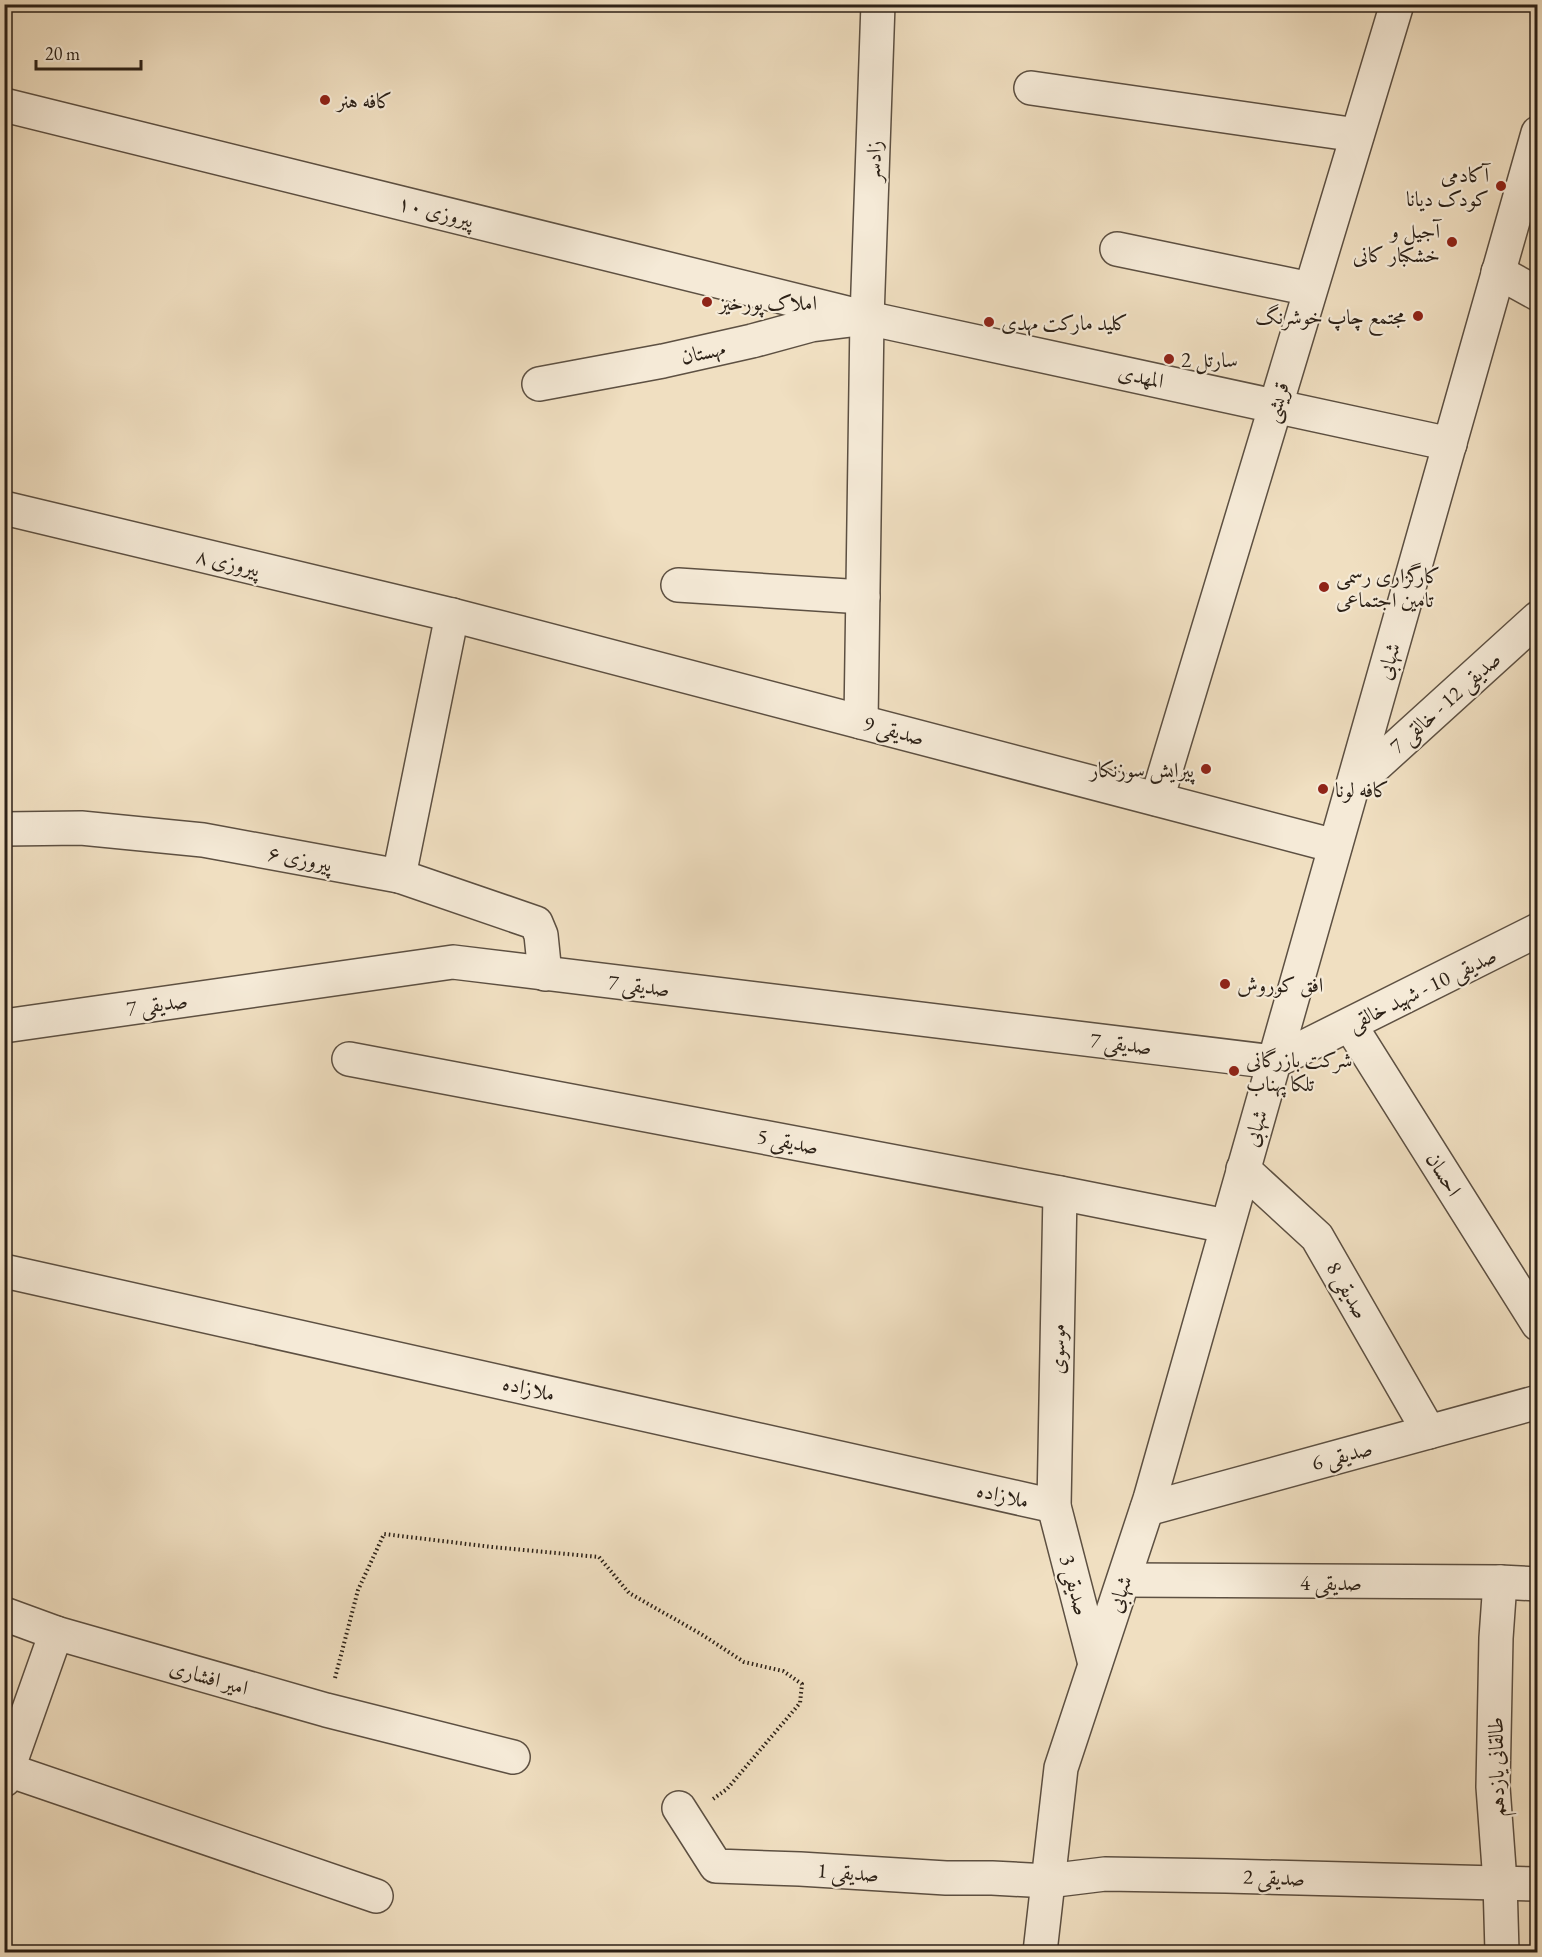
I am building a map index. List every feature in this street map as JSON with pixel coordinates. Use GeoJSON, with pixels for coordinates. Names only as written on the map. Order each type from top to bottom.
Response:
{"type":"FeatureCollection","features":[{"type":"Feature","properties":{"kind":"street","name":"زادسر"},"geometry":{"type":"LineString","coordinates":[[861,722],[867,318],[878,4]]}},
{"type":"Feature","properties":{"kind":"street","name":"قریشی"},"geometry":{"type":"LineString","coordinates":[[1157,799],[1396,4]]}},
{"type":"Feature","properties":{"kind":"street"},"geometry":{"type":"LineString","coordinates":[[1031,88],[1357,135]]}},
{"type":"Feature","properties":{"kind":"street","name":"پیروزی ١٠"},"geometry":{"type":"LineString","coordinates":[[4,105],[867,318]]}},
{"type":"Feature","properties":{"kind":"street","name":"شهابی"},"geometry":{"type":"LineString","coordinates":[[1040,1953],[1061,1768],[1147,1509],[1538,133]]}},
{"type":"Feature","properties":{"kind":"street"},"geometry":{"type":"LineString","coordinates":[[1117,249],[1310,289]]}},
{"type":"Feature","properties":{"kind":"street"},"geometry":{"type":"LineString","coordinates":[[1498,272],[1538,294]]}},
{"type":"Feature","properties":{"kind":"street","name":"مهستان"},"geometry":{"type":"LineString","coordinates":[[538,384],[663,361],[811,325],[867,318]]}},
{"type":"Feature","properties":{"kind":"street","name":"المهدی"},"geometry":{"type":"LineString","coordinates":[[867,318],[1450,444]]}},
{"type":"Feature","properties":{"kind":"street","name":"پیروزی ٨"},"geometry":{"type":"LineString","coordinates":[[4,508],[452,615]]}},
{"type":"Feature","properties":{"kind":"street"},"geometry":{"type":"LineString","coordinates":[[678,585],[863,597]]}},
{"type":"Feature","properties":{"kind":"street"},"geometry":{"type":"LineString","coordinates":[[399,876],[452,615]]}},
{"type":"Feature","properties":{"kind":"street","name":"صدیقی 9"},"geometry":{"type":"LineString","coordinates":[[452,615],[1335,846]]}},
{"type":"Feature","properties":{"kind":"street","name":"صدیقی 12 - خالقی 7"},"geometry":{"type":"LineString","coordinates":[[1353,786],[1538,618]]}},
{"type":"Feature","properties":{"kind":"street","name":"پیروزی ۶"},"geometry":{"type":"LineString","coordinates":[[4,829],[81,828],[203,840],[399,876],[536,923],[541,935],[545,974]]}},
{"type":"Feature","properties":{"kind":"street","name":"صدیقی 10 - شهید خالقی"},"geometry":{"type":"LineString","coordinates":[[1274,1062],[1535,938]]}},
{"type":"Feature","properties":{"kind":"street","name":"صدیقی 7"},"geometry":{"type":"LineString","coordinates":[[4,1026],[453,962],[1274,1062]]}},
{"type":"Feature","properties":{"kind":"street","name":"احسان"},"geometry":{"type":"LineString","coordinates":[[1350,1025],[1538,1324]]}},
{"type":"Feature","properties":{"kind":"street","name":"صدیقی 5"},"geometry":{"type":"LineString","coordinates":[[349,1059],[1226,1226]]}},
{"type":"Feature","properties":{"kind":"street","name":"صدیقی 8"},"geometry":{"type":"LineString","coordinates":[[1243,1168],[1317,1237],[1429,1432]]}},
{"type":"Feature","properties":{"kind":"street","name":"موسوی"},"geometry":{"type":"LineString","coordinates":[[1054,1506],[1060,1193]]}},
{"type":"Feature","properties":{"kind":"street","name":"ملازاده"},"geometry":{"type":"LineString","coordinates":[[4,1271],[1054,1506]]}},
{"type":"Feature","properties":{"kind":"street","name":"صدیقی 6"},"geometry":{"type":"LineString","coordinates":[[1147,1509],[1538,1402]]}},
{"type":"Feature","properties":{"kind":"street","name":"صدیقی 3"},"geometry":{"type":"LineString","coordinates":[[1054,1506],[1095,1664]]}},
{"type":"Feature","properties":{"kind":"street","name":"صدیقی 4"},"geometry":{"type":"LineString","coordinates":[[1124,1580],[1538,1584]]}},
{"type":"Feature","properties":{"kind":"street","name":"طالقانی یازدهم"},"geometry":{"type":"LineString","coordinates":[[1500,1582],[1496,1638],[1493,1786],[1500,1882],[1502,1953]]}},
{"type":"Feature","properties":{"kind":"street","name":"امیر افشاری"},"geometry":{"type":"LineString","coordinates":[[4,1614],[56,1633],[326,1710],[513,1757]]}},
{"type":"Feature","properties":{"kind":"street"},"geometry":{"type":"LineString","coordinates":[[56,1633],[6,1775],[376,1896]]}},
{"type":"Feature","properties":{"kind":"street","name":"صدیقی 1"},"geometry":{"type":"LineString","coordinates":[[679,1808],[716,1866],[1048,1881]]}},
{"type":"Feature","properties":{"kind":"street","name":"صدیقی 2"},"geometry":{"type":"LineString","coordinates":[[1048,1881],[1105,1874],[1538,1884]]}},
{"type":"Feature","properties":{"kind":"path"},"geometry":{"type":"LineString","coordinates":[[326,1710],[358,1590],[384,1534],[524,1551],[598,1557],[629,1593],[701,1634],[744,1662],[783,1671],[802,1683],[800,1702],[727,1789],[704,1806],[679,1808]]}},
{"type":"Feature","properties":{"kind":"place","name":"کافه هنر"},"geometry":{"type":"Point","coordinates":[325,100]}},
{"type":"Feature","properties":{"kind":"place","name":"آکادمی کودک دیانا"},"geometry":{"type":"Point","coordinates":[1501,186]}},
{"type":"Feature","properties":{"kind":"place","name":"آجیل و خشکبار کانی"},"geometry":{"type":"Point","coordinates":[1452,242]}},
{"type":"Feature","properties":{"kind":"place","name":"املاک پورخیز"},"geometry":{"type":"Point","coordinates":[707,302]}},
{"type":"Feature","properties":{"kind":"place","name":"مجتمع چاپ خوشرنگ"},"geometry":{"type":"Point","coordinates":[1418,316]}},
{"type":"Feature","properties":{"kind":"place","name":"کلید مارکت مهدی"},"geometry":{"type":"Point","coordinates":[989,322]}},
{"type":"Feature","properties":{"kind":"place","name":"سارتل 2"},"geometry":{"type":"Point","coordinates":[1169,359]}},
{"type":"Feature","properties":{"kind":"place","name":"کارگزاری رسمی تامین اجتماعی"},"geometry":{"type":"Point","coordinates":[1324,587]}},
{"type":"Feature","properties":{"kind":"place","name":"پیرایش سوزنکار"},"geometry":{"type":"Point","coordinates":[1206,769]}},
{"type":"Feature","properties":{"kind":"place","name":"کافه لونا"},"geometry":{"type":"Point","coordinates":[1323,789]}},
{"type":"Feature","properties":{"kind":"place","name":"افق کوروش"},"geometry":{"type":"Point","coordinates":[1225,984]}},
{"type":"Feature","properties":{"kind":"place","name":"شرکت بازرگانی تلکا پهناب"},"geometry":{"type":"Point","coordinates":[1234,1071]}}]}
